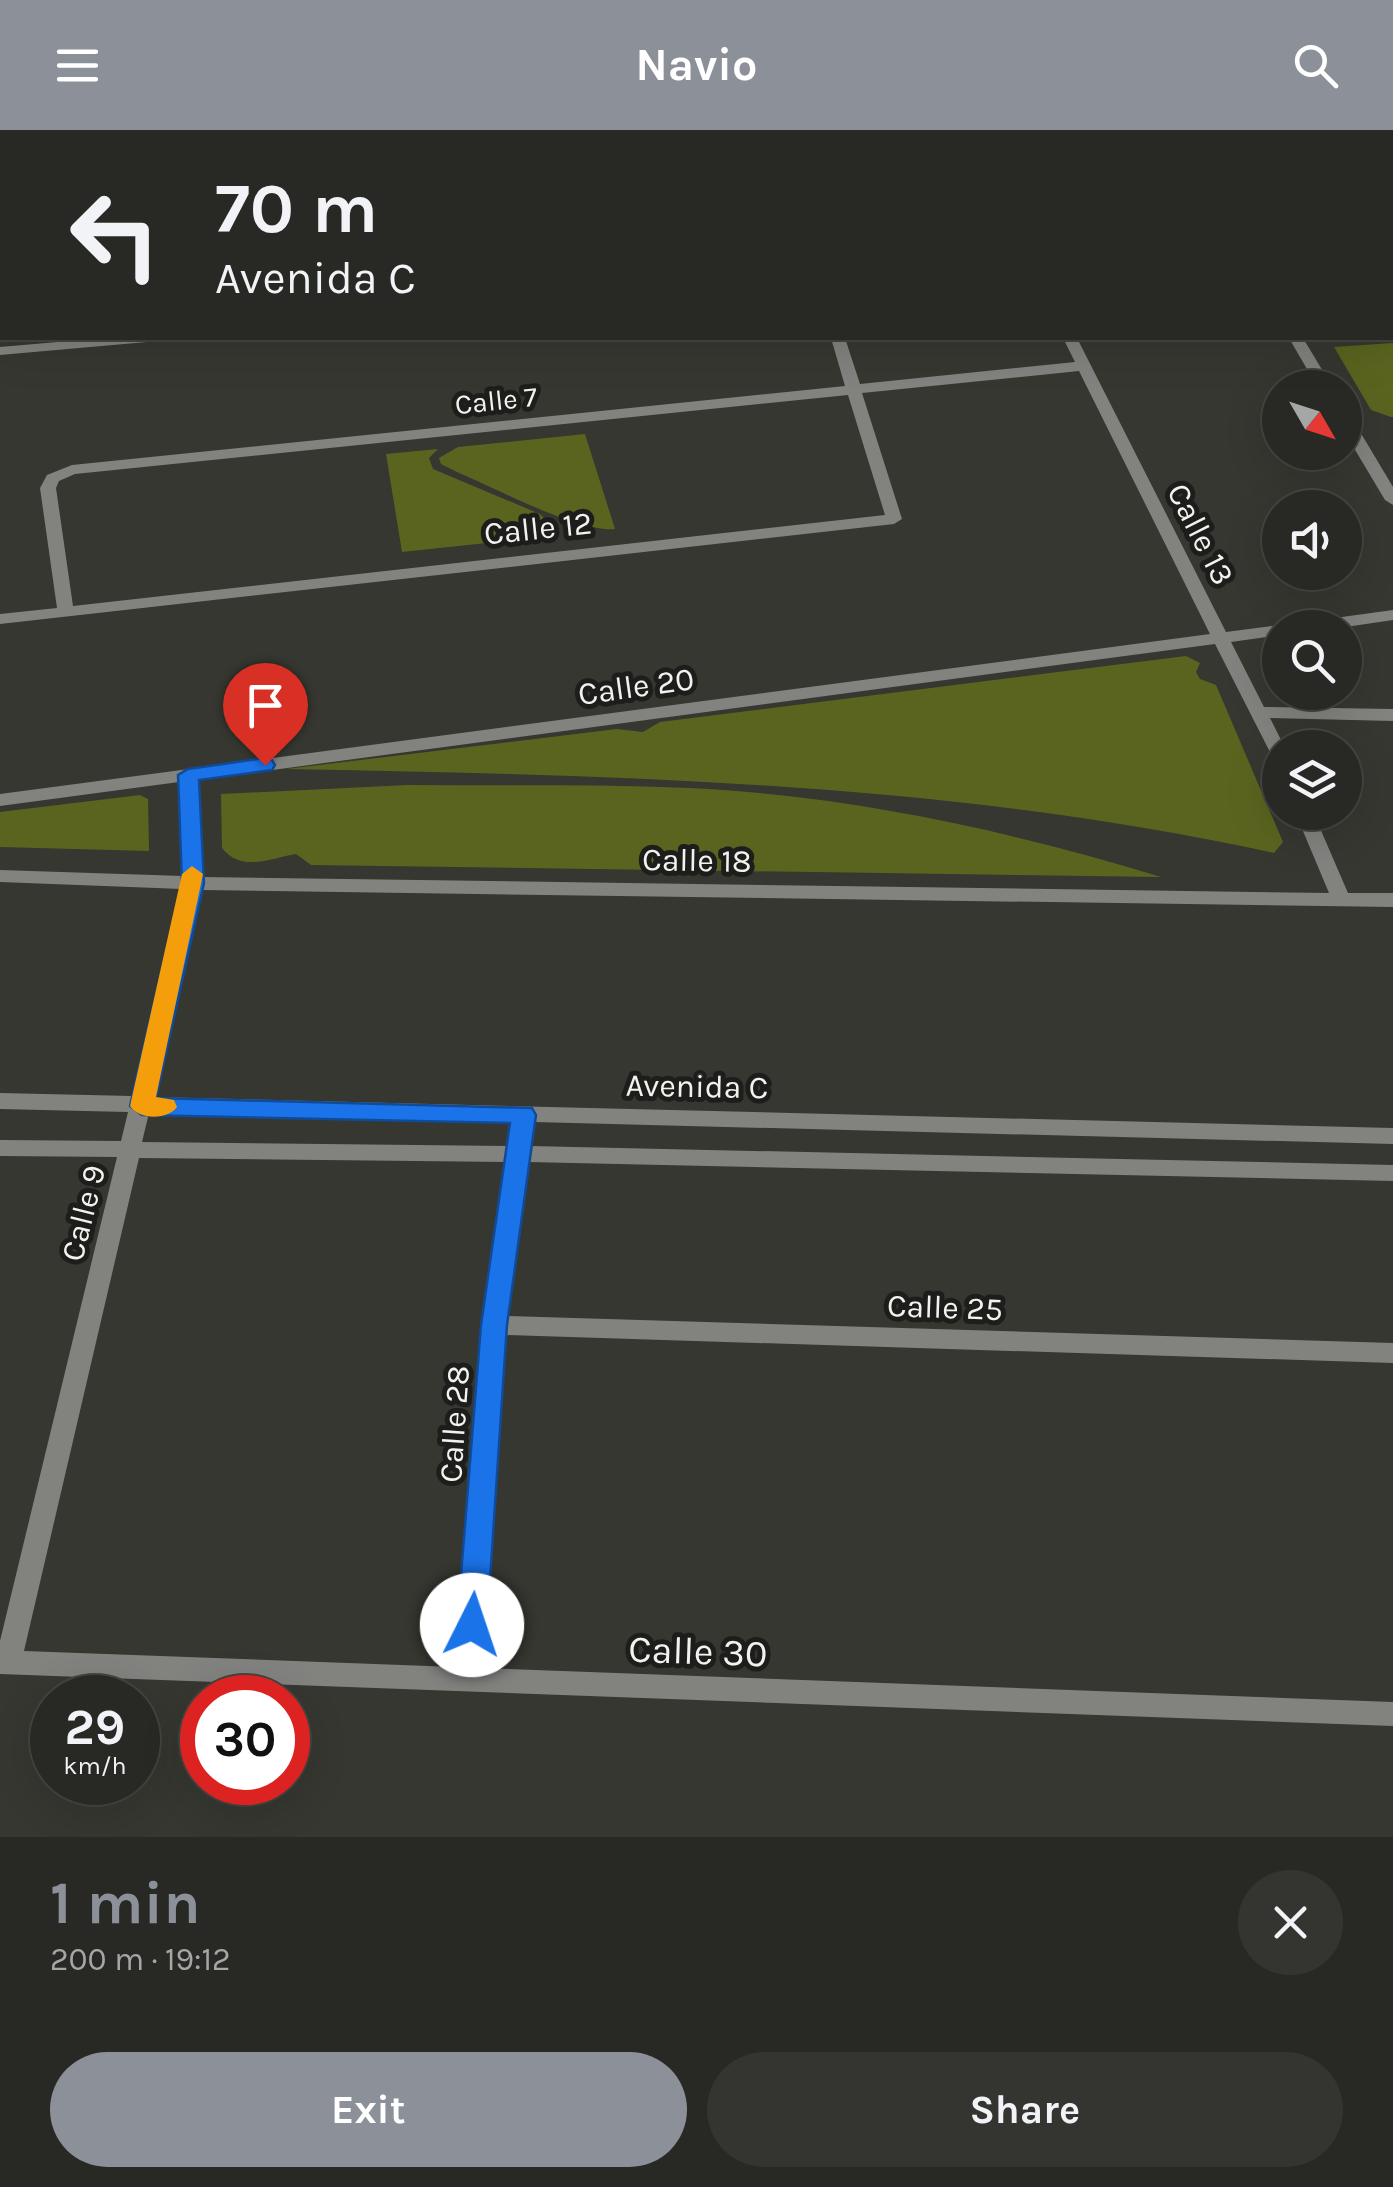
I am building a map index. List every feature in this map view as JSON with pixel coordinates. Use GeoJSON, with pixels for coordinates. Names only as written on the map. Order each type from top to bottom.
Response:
{"type":"FeatureCollection","features":[{"type":"Feature","properties":{"kind":"street"},"geometry":{"type":"LineString","coordinates":[[0,351],[41,342],[94,340]]}},
{"type":"Feature","properties":{"kind":"street","name":"Calle 12"},"geometry":{"type":"LineString","coordinates":[[0,619],[894,518],[839,340]]}},
{"type":"Feature","properties":{"kind":"street","name":"Calle 13"},"geometry":{"type":"LineString","coordinates":[[1071,340],[1269,730]]}},
{"type":"Feature","properties":{"kind":"street"},"geometry":{"type":"LineString","coordinates":[[1297,340],[1315,370]]}},
{"type":"Feature","properties":{"kind":"street","name":"Calle 7"},"geometry":{"type":"LineString","coordinates":[[66,612],[48,488],[53,478],[72,470],[1082,366]]}},
{"type":"Feature","properties":{"kind":"street"},"geometry":{"type":"LineString","coordinates":[[1362,448],[1393,500]]}},
{"type":"Feature","properties":{"kind":"street"},"geometry":{"type":"LineString","coordinates":[[1362,619],[1393,615]]}},
{"type":"Feature","properties":{"kind":"street","name":"Calle 20"},"geometry":{"type":"LineString","coordinates":[[0,800],[1262,632]]}},
{"type":"Feature","properties":{"kind":"street"},"geometry":{"type":"LineString","coordinates":[[1261,712],[1393,715]]}},
{"type":"Feature","properties":{"kind":"street","name":"Calle 9"},"geometry":{"type":"LineString","coordinates":[[4,1662],[132,1150],[193,883],[188,775]]}},
{"type":"Feature","properties":{"kind":"street"},"geometry":{"type":"LineString","coordinates":[[1312,830],[1342,899]]}},
{"type":"Feature","properties":{"kind":"street","name":"Calle 18"},"geometry":{"type":"LineString","coordinates":[[0,876],[193,883],[1393,900]]}},
{"type":"Feature","properties":{"kind":"street","name":"Avenida C"},"geometry":{"type":"LineString","coordinates":[[0,1101],[1393,1136]]}},
{"type":"Feature","properties":{"kind":"street","name":"Calle 28"},"geometry":{"type":"LineString","coordinates":[[468,1680],[494,1325],[524,1115]]}},
{"type":"Feature","properties":{"kind":"street"},"geometry":{"type":"LineString","coordinates":[[0,1148],[520,1154],[1393,1173]]}},
{"type":"Feature","properties":{"kind":"street","name":"Calle 25"},"geometry":{"type":"LineString","coordinates":[[494,1325],[1393,1353]]}},
{"type":"Feature","properties":{"kind":"street","name":"Calle 30"},"geometry":{"type":"LineString","coordinates":[[4,1662],[1393,1714]]}},
{"type":"Feature","properties":{"kind":"green space"},"geometry":{"type":"Polygon","coordinates":[[[1393,343],[1393,417],[1371,410],[1362,395],[1362,370],[1348,370],[1334,347],[1393,343]]]}},
{"type":"Feature","properties":{"kind":"green space"},"geometry":{"type":"Polygon","coordinates":[[[585,434],[615,529],[580,524],[536,508],[441,464],[439,458],[458,447],[585,434]]]}},
{"type":"Feature","properties":{"kind":"green space"},"geometry":{"type":"Polygon","coordinates":[[[438,449],[429,458],[433,469],[540,514],[552,526],[552,536],[402,552],[386,454],[438,449]]]}},
{"type":"Feature","properties":{"kind":"green space"},"geometry":{"type":"Polygon","coordinates":[[[1186,656],[1200,663],[1196,672],[1200,679],[1216,685],[1262,793],[1262,830],[1278,830],[1283,842],[1274,853],[1030,811],[783,787],[658,779],[286,769],[617,729],[643,732],[660,722],[1186,656]]]}},
{"type":"Feature","properties":{"kind":"green space"},"geometry":{"type":"Polygon","coordinates":[[[407,785],[690,788],[809,799],[987,830],[1161,877],[311,865],[296,854],[248,862],[230,856],[222,848],[221,794],[407,785]]]}},
{"type":"Feature","properties":{"kind":"green space"},"geometry":{"type":"Polygon","coordinates":[[[140,795],[148,799],[149,851],[0,847],[0,812],[140,795]]]}},
{"type":"Feature","properties":{"kind":"slow traffic"},"geometry":{"type":"LineString","coordinates":[[165,1107],[142,1106],[192,874]]}},
{"type":"Feature","properties":{"kind":"route"},"geometry":{"type":"LineString","coordinates":[[265,765],[188,775],[193,883],[142,1106],[524,1115],[494,1325],[472,1625]]}}]}
